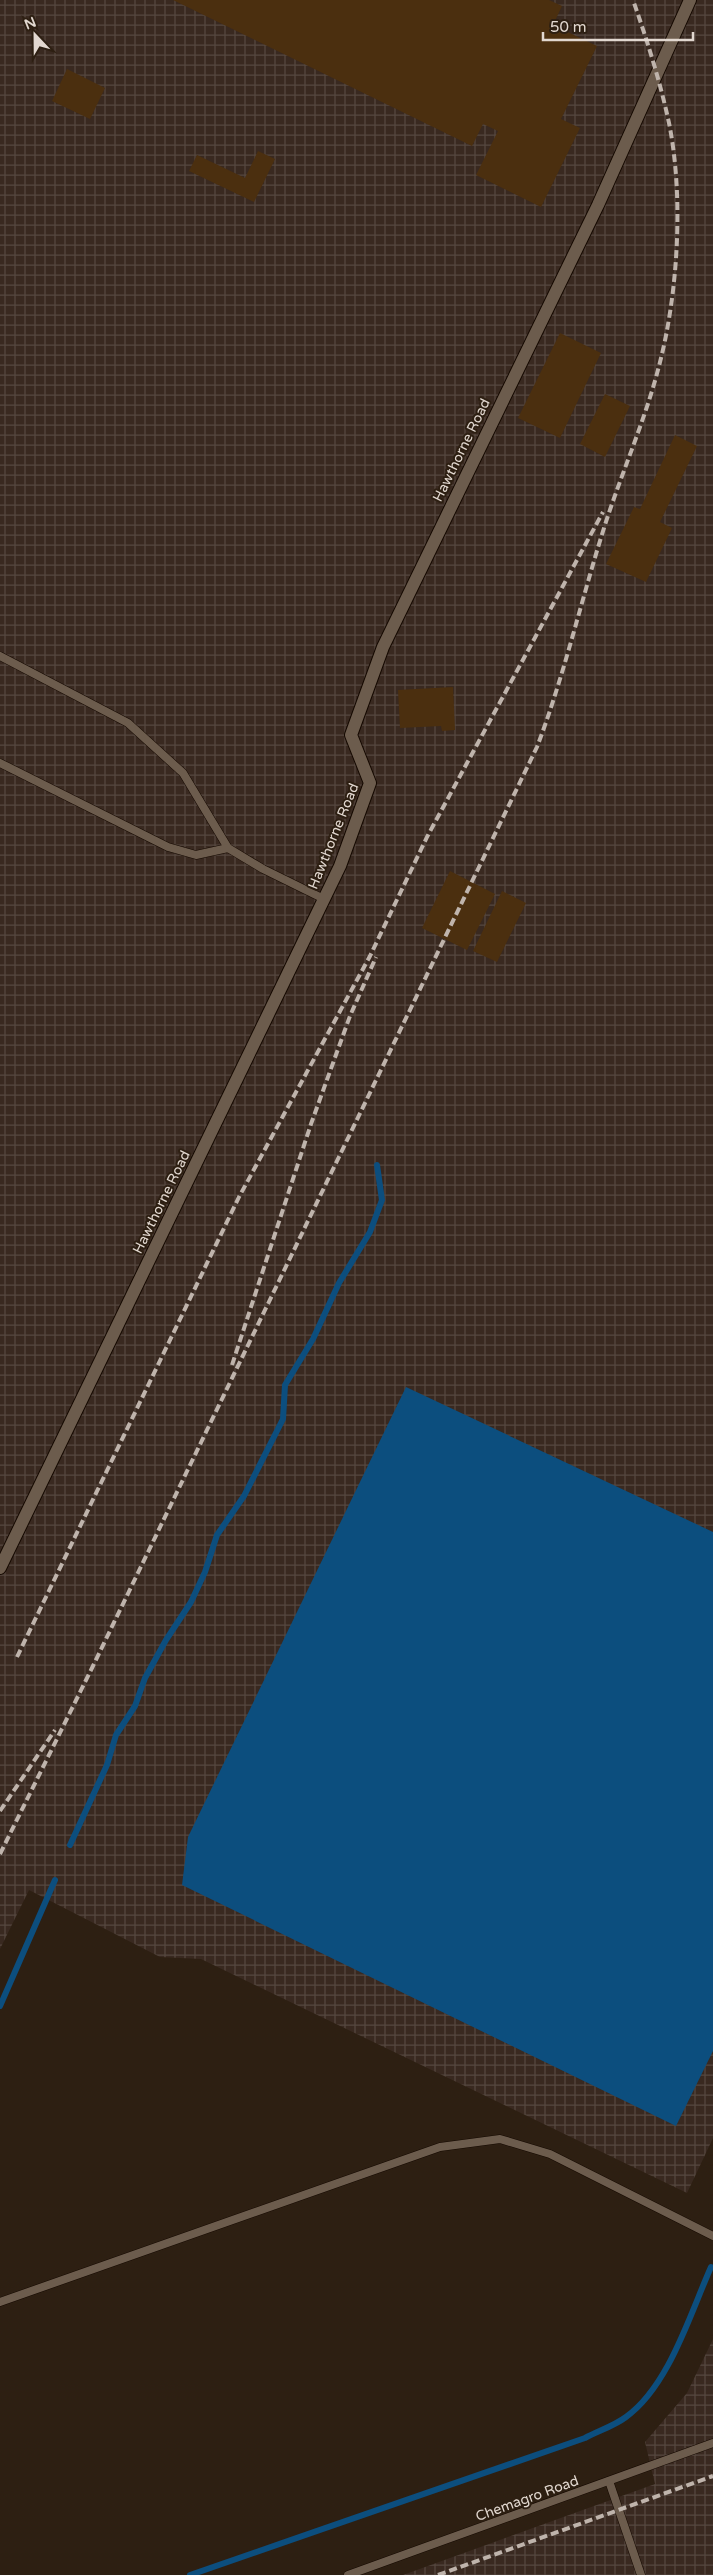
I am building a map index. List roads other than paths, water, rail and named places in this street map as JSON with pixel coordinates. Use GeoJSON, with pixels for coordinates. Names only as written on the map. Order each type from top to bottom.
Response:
{"type":"FeatureCollection","features":[{"type":"Feature","properties":{"kind":"street","name":"Hawthorne Road"},"geometry":{"type":"LineString","coordinates":[[0,1568],[340,866],[370,783],[351,735],[382,647],[598,204],[690,0]]}},
{"type":"Feature","properties":{"kind":"lane"},"geometry":{"type":"LineString","coordinates":[[0,656],[128,723],[183,773],[228,848],[263,869],[324,899]]}},
{"type":"Feature","properties":{"kind":"lane"},"geometry":{"type":"LineString","coordinates":[[0,763],[168,847],[196,855],[228,848]]}},
{"type":"Feature","properties":{"kind":"lane"},"geometry":{"type":"LineString","coordinates":[[0,2302],[440,2147],[500,2138],[550,2154],[713,2236]]}},
{"type":"Feature","properties":{"kind":"lane","name":"Chemagro Road"},"geometry":{"type":"LineString","coordinates":[[348,2575],[713,2443]]}},
{"type":"Feature","properties":{"kind":"lane"},"geometry":{"type":"LineString","coordinates":[[609,2481],[641,2575]]}},
{"type":"Feature","properties":{"kind":"water"},"geometry":{"type":"Polygon","coordinates":[[[406,1387],[713,1532],[713,2051],[676,2126],[182,1885],[188,1837],[406,1387]]]}},
{"type":"Feature","properties":{"kind":"waterway"},"geometry":{"type":"LineString","coordinates":[[70,1845],[107,1765],[116,1735],[135,1706],[145,1678],[166,1640],[191,1602],[205,1572],[217,1535],[244,1496],[283,1419],[285,1385],[313,1339],[339,1283],[370,1232],[382,1200],[377,1165]]}},
{"type":"Feature","properties":{"kind":"waterway"},"geometry":{"type":"LineString","coordinates":[[0,2006],[55,1880]]}},
{"type":"Feature","properties":{"kind":"waterway"},"geometry":{"type":"LineString","coordinates":[[190,2575],[585,2438],[611,2426],[626,2417],[641,2404],[666,2368],[677,2348],[711,2267]]}},
{"type":"Feature","properties":{"kind":"railway"},"geometry":{"type":"LineString","coordinates":[[0,1854],[92,1668],[537,747],[547,720],[604,528],[653,387],[666,338],[671,308],[677,245],[674,152],[662,92],[633,0]]}},
{"type":"Feature","properties":{"kind":"railway"},"geometry":{"type":"LineString","coordinates":[[17,1657],[239,1197],[370,956],[427,837],[603,512]]}},
{"type":"Feature","properties":{"kind":"railway"},"geometry":{"type":"LineString","coordinates":[[232,1365],[311,1124],[350,1016],[376,957]]}},
{"type":"Feature","properties":{"kind":"railway"},"geometry":{"type":"LineString","coordinates":[[0,1811],[55,1730]]}},
{"type":"Feature","properties":{"kind":"railway"},"geometry":{"type":"LineString","coordinates":[[438,2575],[713,2476]]}}]}
